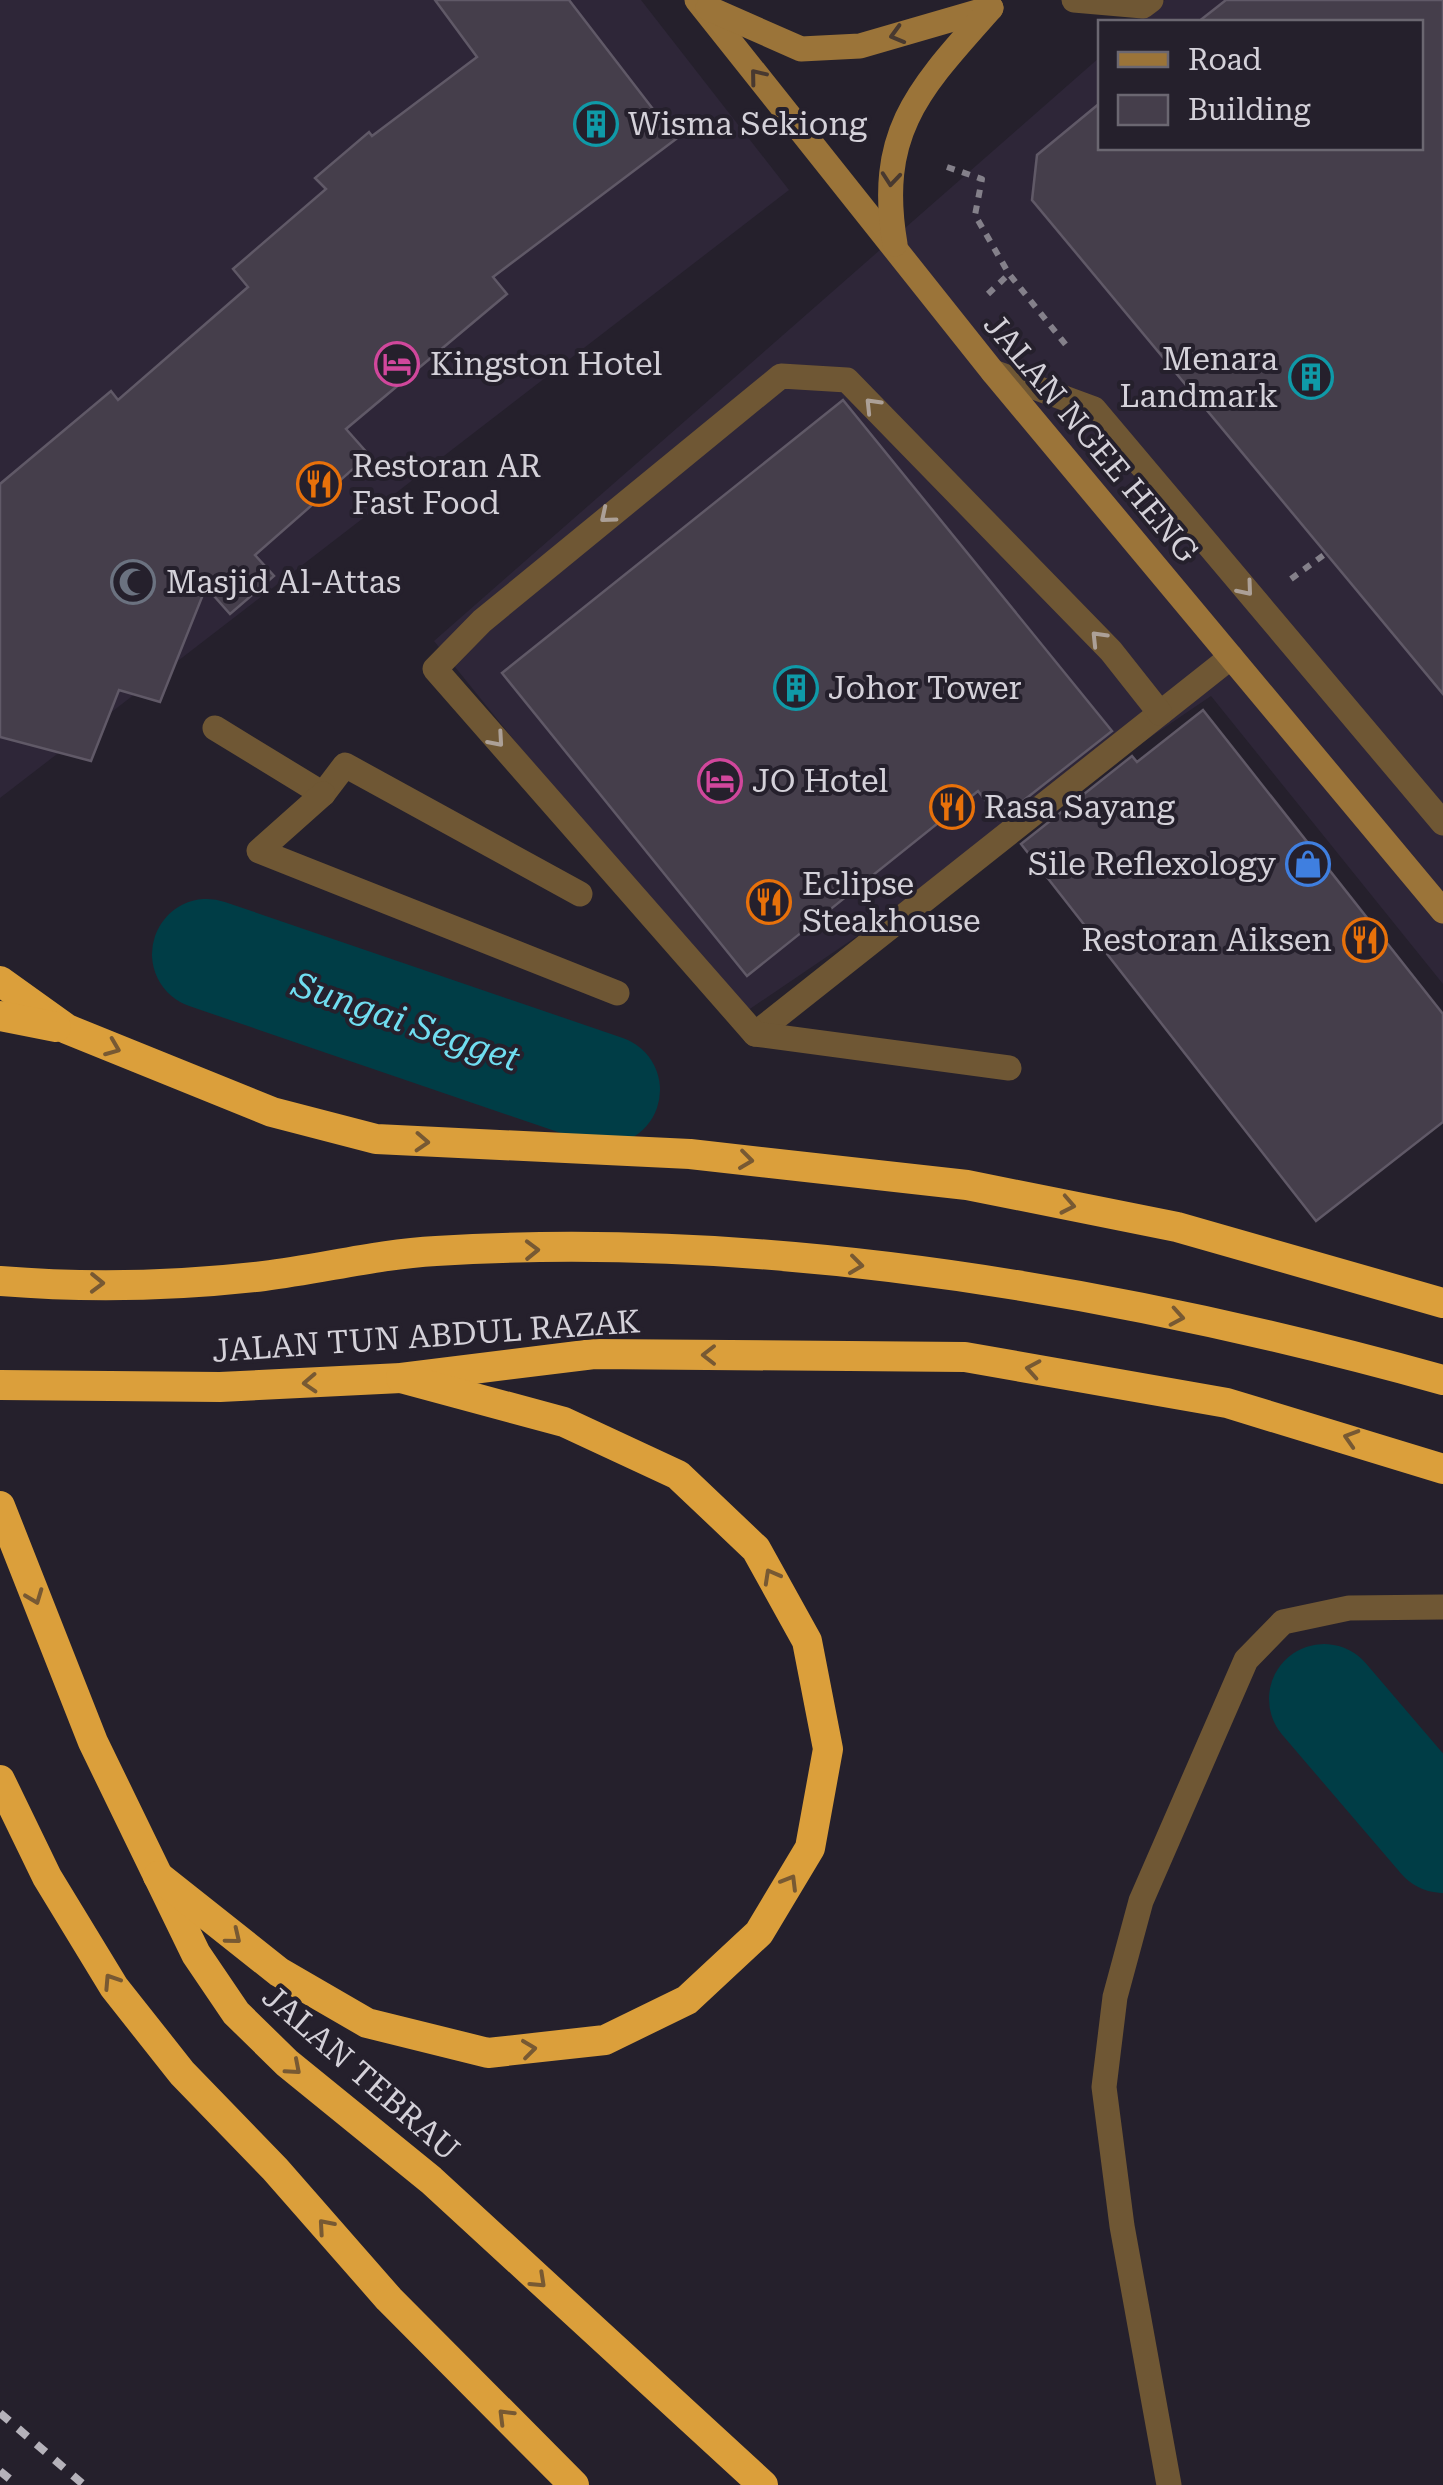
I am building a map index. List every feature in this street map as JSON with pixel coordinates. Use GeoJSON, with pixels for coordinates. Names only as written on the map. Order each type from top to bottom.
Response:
{"type":"FeatureCollection","features":[{"type":"Feature","properties":{"kind":"highway"},"geometry":{"type":"LineString","coordinates":[[0,980],[67,1029]]}},
{"type":"Feature","properties":{"kind":"highway"},"geometry":{"type":"LineString","coordinates":[[0,1016],[67,1029],[272,1112],[376,1140],[690,1154],[967,1185],[1177,1227],[1443,1303]]}},
{"type":"Feature","properties":{"kind":"highway"},"geometry":{"type":"LineString","coordinates":[[0,1281],[122,1284],[261,1276],[434,1251],[703,1248],[958,1277],[1232,1327],[1443,1380]]}},
{"type":"Feature","properties":{"kind":"highway","name":"JALAN TUN ABDUL RAZAK"},"geometry":{"type":"LineString","coordinates":[[0,1385],[220,1387],[401,1378],[594,1354],[965,1357],[1227,1403],[1443,1469]]}},
{"type":"Feature","properties":{"kind":"highway"},"geometry":{"type":"LineString","coordinates":[[158,1876],[279,1972],[367,2023],[488,2053],[605,2040],[686,2000],[760,1934],[810,1848],[828,1749],[807,1641],[756,1549],[678,1475],[564,1422],[401,1378]]}},
{"type":"Feature","properties":{"kind":"highway","name":"JALAN TEBRAU"},"geometry":{"type":"LineString","coordinates":[[0,1506],[93,1742],[196,1954],[236,2013],[287,2063],[431,2180],[762,2485]]}},
{"type":"Feature","properties":{"kind":"highway"},"geometry":{"type":"LineString","coordinates":[[0,1780],[48,1877],[114,1987],[182,2073],[276,2169],[389,2299],[574,2485]]}},
{"type":"Feature","properties":{"kind":"street"},"geometry":{"type":"LineString","coordinates":[[698,2],[801,49],[860,46],[996,4]]}},
{"type":"Feature","properties":{"kind":"street","name":"JALAN NGEE HENG"},"geometry":{"type":"LineString","coordinates":[[698,2],[994,372],[1443,911]]}},
{"type":"Feature","properties":{"kind":"street"},"geometry":{"type":"LineString","coordinates":[[896,249],[889,206],[895,139],[923,89],[996,4]]}},
{"type":"Feature","properties":{"kind":"lane"},"geometry":{"type":"LineString","coordinates":[[1074,0],[1144,6],[1151,0]]}},
{"type":"Feature","properties":{"kind":"lane"},"geometry":{"type":"LineString","coordinates":[[994,372],[1094,409],[1443,822]]}},
{"type":"Feature","properties":{"kind":"lane"},"geometry":{"type":"LineString","coordinates":[[1009,1068],[756,1034],[435,668],[482,621],[781,376],[848,380],[1111,651],[1160,713]]}},
{"type":"Feature","properties":{"kind":"lane"},"geometry":{"type":"LineString","coordinates":[[756,1034],[1231,657]]}},
{"type":"Feature","properties":{"kind":"lane"},"geometry":{"type":"LineString","coordinates":[[215,728],[323,794]]}},
{"type":"Feature","properties":{"kind":"lane"},"geometry":{"type":"LineString","coordinates":[[580,894],[346,765],[323,794],[259,850],[617,993]]}},
{"type":"Feature","properties":{"kind":"lane"},"geometry":{"type":"LineString","coordinates":[[1168,2485],[1122,2226],[1104,2087],[1115,1997],[1142,1901],[1246,1660],[1283,1622],[1349,1608],[1443,1607]]}},
{"type":"Feature","properties":{"kind":"path"},"geometry":{"type":"LineString","coordinates":[[947,166],[982,179]]}},
{"type":"Feature","properties":{"kind":"path"},"geometry":{"type":"LineString","coordinates":[[986,295],[1010,274]]}},
{"type":"Feature","properties":{"kind":"path"},"geometry":{"type":"LineString","coordinates":[[1283,584],[1325,554]]}},
{"type":"Feature","properties":{"kind":"shaded area"},"geometry":{"type":"Polygon","coordinates":[[[0,0],[641,0],[789,190],[0,798],[0,0]]]}},
{"type":"Feature","properties":{"kind":"shaded area"},"geometry":{"type":"Polygon","coordinates":[[[1165,0],[1443,0],[1443,984],[1211,696],[738,1017],[434,641],[1098,59],[1098,150],[1423,150],[1423,20],[1141,20],[1165,0]]]}},
{"type":"Feature","properties":{"kind":"building"},"geometry":{"type":"Polygon","coordinates":[[[435,0],[569,0],[676,139],[493,277],[507,294],[346,429],[369,455],[255,555],[274,576],[230,614],[206,587],[160,702],[119,690],[91,761],[0,737],[0,484],[111,391],[118,400],[248,287],[233,269],[326,189],[315,178],[369,132],[372,136],[477,57],[435,0]]]}},
{"type":"Feature","properties":{"kind":"building","name":"Menara Landmark"},"geometry":{"type":"Polygon","coordinates":[[[1226,0],[1443,0],[1443,694],[1032,200],[1037,155],[1098,105],[1098,150],[1423,150],[1423,20],[1201,20],[1226,0]]]}},
{"type":"Feature","properties":{"kind":"building","name":"Johor Tower"},"geometry":{"type":"Polygon","coordinates":[[[843,400],[1112,731],[1000,819],[978,791],[747,976],[502,673],[843,400]]]}},
{"type":"Feature","properties":{"kind":"building"},"geometry":{"type":"Polygon","coordinates":[[[1203,710],[1443,1014],[1443,1122],[1316,1221],[1021,844],[1132,756],[1137,762],[1203,710]]]}},
{"type":"Feature","properties":{"kind":"waterway","name":"Sungai Segget"},"geometry":{"type":"LineString","coordinates":[[207,954],[605,1090]]}},
{"type":"Feature","properties":{"kind":"waterway","name":"Sungai Segget"},"geometry":{"type":"LineString","coordinates":[[1324,1699],[1443,1838]]}},
{"type":"Feature","properties":{"kind":"railway"},"geometry":{"type":"LineString","coordinates":[[0,2413],[84,2485]]}},
{"type":"Feature","properties":{"kind":"railway"},"geometry":{"type":"LineString","coordinates":[[0,2471],[17,2485]]}},
{"type":"Feature","properties":{"kind":"place","name":"Wisma Sekiong"},"geometry":{"type":"Point","coordinates":[596,124]}},
{"type":"Feature","properties":{"kind":"place","name":"Kingston Hotel"},"geometry":{"type":"Point","coordinates":[397,364]}},
{"type":"Feature","properties":{"kind":"place","name":"Menara Landmark"},"geometry":{"type":"Point","coordinates":[1311,377]}},
{"type":"Feature","properties":{"kind":"place","name":"Restoran AR Fast Food"},"geometry":{"type":"Point","coordinates":[319,484]}},
{"type":"Feature","properties":{"kind":"place","name":"Masjid Al-Attas"},"geometry":{"type":"Point","coordinates":[133,582]}},
{"type":"Feature","properties":{"kind":"place","name":"Johor Tower"},"geometry":{"type":"Point","coordinates":[796,688]}},
{"type":"Feature","properties":{"kind":"place","name":"JO Hotel"},"geometry":{"type":"Point","coordinates":[720,781]}},
{"type":"Feature","properties":{"kind":"place","name":"Rasa Sayang"},"geometry":{"type":"Point","coordinates":[952,807]}},
{"type":"Feature","properties":{"kind":"place","name":"Sile Reflexology"},"geometry":{"type":"Point","coordinates":[1308,864]}},
{"type":"Feature","properties":{"kind":"place","name":"Eclipse Steakhouse"},"geometry":{"type":"Point","coordinates":[769,902]}},
{"type":"Feature","properties":{"kind":"place","name":"Restoran Aiksen"},"geometry":{"type":"Point","coordinates":[1365,940]}}]}
